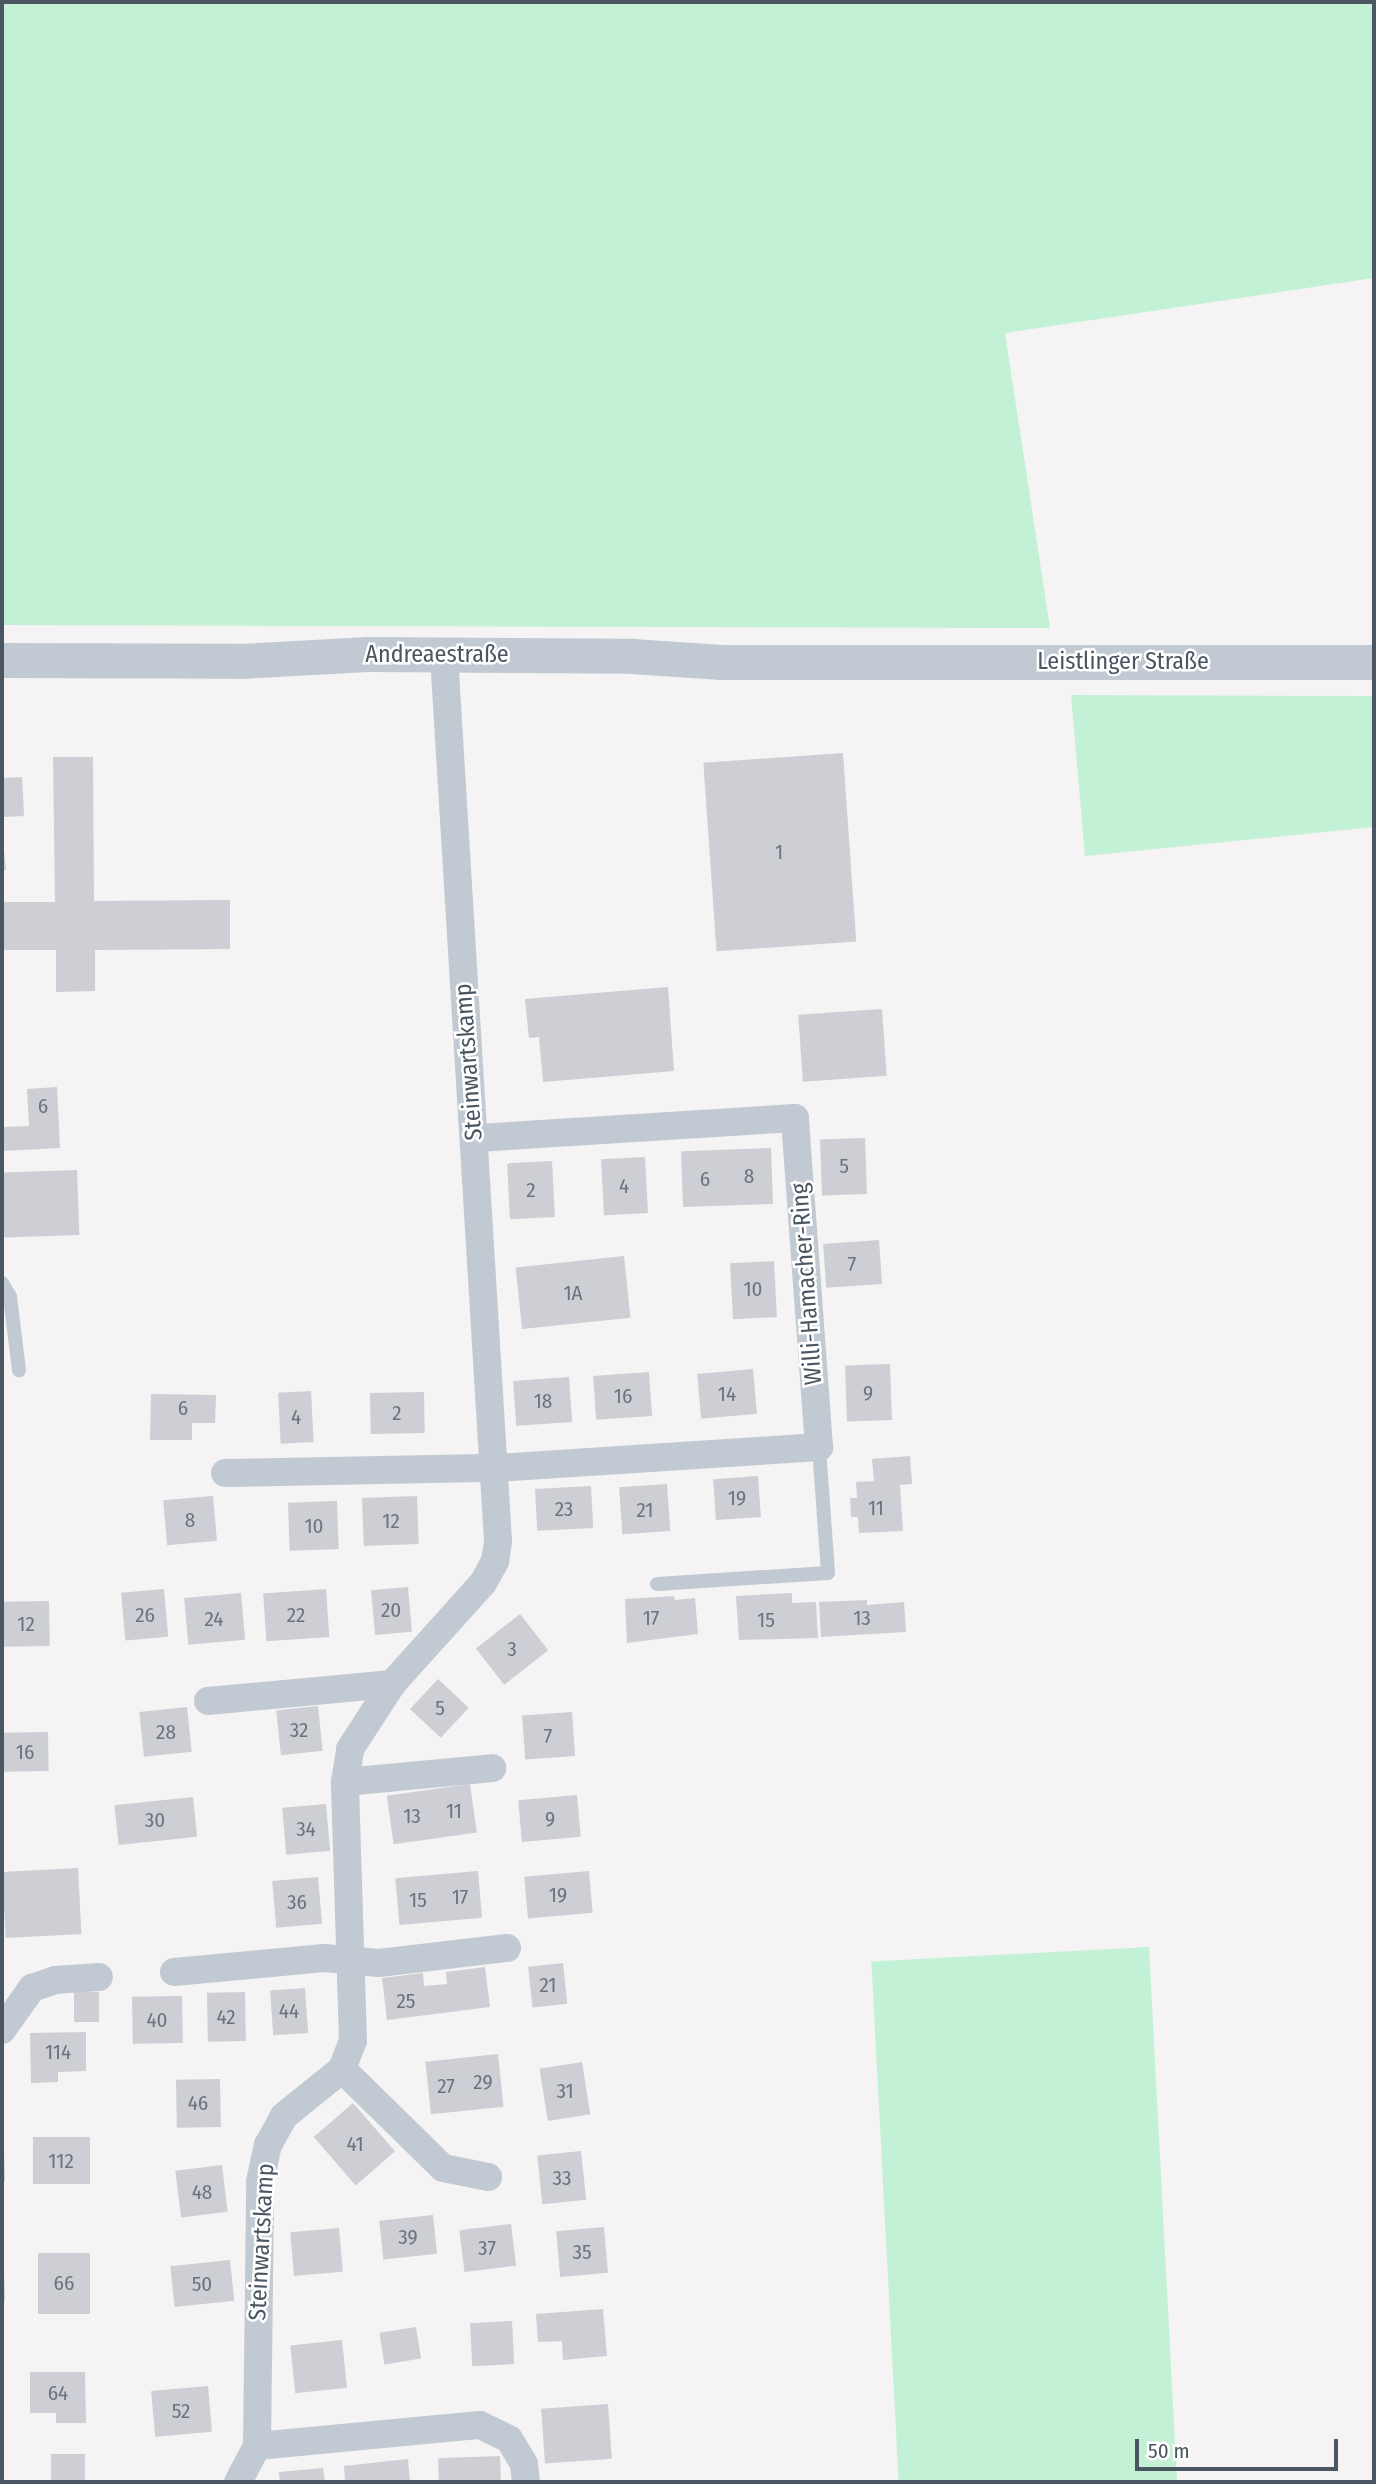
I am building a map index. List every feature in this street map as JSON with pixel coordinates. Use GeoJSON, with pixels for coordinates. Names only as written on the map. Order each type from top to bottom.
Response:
{"type":"FeatureCollection","features":[{"type":"Feature","properties":{"kind":"street","name":"Andreaestraße"},"geometry":{"type":"LineString","coordinates":[[2,660],[444,655],[872,662]]}},
{"type":"Feature","properties":{"kind":"street","name":"Steinwartskamp"},"geometry":{"type":"LineString","coordinates":[[238,2482],[257,2446],[260,2182],[268,2145],[284,2116],[342,2069],[353,2041],[345,1782],[350,1749],[392,1684],[483,1583],[495,1561],[495,1468],[444,655]]}},
{"type":"Feature","properties":{"kind":"street","name":"Leistlinger Straße"},"geometry":{"type":"LineString","coordinates":[[872,662],[1374,662]]}},
{"type":"Feature","properties":{"kind":"street","name":"Willi-Hamacher-Ring"},"geometry":{"type":"LineString","coordinates":[[474,1138],[795,1118],[819,1447]]}},
{"type":"Feature","properties":{"kind":"street"},"geometry":{"type":"LineString","coordinates":[[225,1473],[495,1468],[819,1447]]}},
{"type":"Feature","properties":{"kind":"street"},"geometry":{"type":"LineString","coordinates":[[208,1701],[392,1684]]}},
{"type":"Feature","properties":{"kind":"street"},"geometry":{"type":"LineString","coordinates":[[345,1782],[492,1768]]}},
{"type":"Feature","properties":{"kind":"street"},"geometry":{"type":"LineString","coordinates":[[174,1972],[324,1958],[379,1963],[507,1948]]}},
{"type":"Feature","properties":{"kind":"street"},"geometry":{"type":"LineString","coordinates":[[2,2030],[32,1988],[55,1980],[99,1977]]}},
{"type":"Feature","properties":{"kind":"street"},"geometry":{"type":"LineString","coordinates":[[342,2069],[443,2168],[488,2178]]}},
{"type":"Feature","properties":{"kind":"street"},"geometry":{"type":"LineString","coordinates":[[257,2446],[480,2425],[509,2439],[524,2463],[526,2482]]}},
{"type":"Feature","properties":{"kind":"lane"},"geometry":{"type":"LineString","coordinates":[[2,1283],[10,1297],[19,1370]]}},
{"type":"Feature","properties":{"kind":"lane"},"geometry":{"type":"LineString","coordinates":[[657,1584],[828,1573],[819,1447]]}},
{"type":"Feature","properties":{"kind":"green space"},"geometry":{"type":"Polygon","coordinates":[[[2,2],[1374,2],[1374,278],[1005,333],[1050,628],[2,625],[2,2]]]}},
{"type":"Feature","properties":{"kind":"green space"},"geometry":{"type":"Polygon","coordinates":[[[1071,695],[1374,696],[1374,827],[1085,856],[1071,695]]]}},
{"type":"Feature","properties":{"kind":"green space"},"geometry":{"type":"Polygon","coordinates":[[[1149,1947],[1177,2482],[899,2482],[871,1962],[1149,1947]]]}},
{"type":"Feature","properties":{"kind":"building"},"geometry":{"type":"Polygon","coordinates":[[[843,753],[856,942],[717,951],[703,763],[843,753]]]}},
{"type":"Feature","properties":{"kind":"building"},"geometry":{"type":"Polygon","coordinates":[[[53,757],[93,757],[94,901],[230,900],[230,949],[95,950],[95,991],[56,992],[56,950],[2,950],[2,902],[55,902],[53,757]]]}},
{"type":"Feature","properties":{"kind":"building"},"geometry":{"type":"Polygon","coordinates":[[[22,777],[24,816],[4,817],[2,778],[22,777]]]}},
{"type":"Feature","properties":{"kind":"building"},"geometry":{"type":"Polygon","coordinates":[[[2,831],[6,870],[2,870],[2,831]]]}},
{"type":"Feature","properties":{"kind":"building"},"geometry":{"type":"Polygon","coordinates":[[[668,987],[674,1071],[543,1082],[539,1037],[529,1038],[525,999],[668,987]]]}},
{"type":"Feature","properties":{"kind":"building"},"geometry":{"type":"Polygon","coordinates":[[[882,1009],[887,1076],[803,1082],[798,1015],[882,1009]]]}},
{"type":"Feature","properties":{"kind":"building"},"geometry":{"type":"Polygon","coordinates":[[[57,1087],[60,1148],[2,1151],[2,1127],[29,1126],[27,1089],[57,1087]]]}},
{"type":"Feature","properties":{"kind":"building"},"geometry":{"type":"Polygon","coordinates":[[[865,1138],[867,1194],[822,1196],[820,1140],[865,1138]]]}},
{"type":"Feature","properties":{"kind":"building"},"geometry":{"type":"Polygon","coordinates":[[[771,1148],[773,1204],[683,1207],[681,1151],[771,1148]]]}},
{"type":"Feature","properties":{"kind":"building"},"geometry":{"type":"Polygon","coordinates":[[[645,1157],[648,1213],[604,1215],[601,1159],[645,1157]]]}},
{"type":"Feature","properties":{"kind":"building"},"geometry":{"type":"Polygon","coordinates":[[[552,1161],[555,1217],[510,1219],[507,1163],[552,1161]]]}},
{"type":"Feature","properties":{"kind":"building"},"geometry":{"type":"Polygon","coordinates":[[[77,1170],[79,1235],[4,1238],[2,1173],[77,1170]]]}},
{"type":"Feature","properties":{"kind":"building"},"geometry":{"type":"Polygon","coordinates":[[[879,1240],[882,1284],[826,1288],[823,1244],[879,1240]]]}},
{"type":"Feature","properties":{"kind":"building"},"geometry":{"type":"Polygon","coordinates":[[[624,1256],[630,1318],[522,1329],[516,1267],[624,1256]]]}},
{"type":"Feature","properties":{"kind":"building"},"geometry":{"type":"Polygon","coordinates":[[[774,1261],[777,1317],[733,1319],[730,1263],[774,1261]]]}},
{"type":"Feature","properties":{"kind":"building"},"geometry":{"type":"Polygon","coordinates":[[[890,1364],[892,1420],[847,1422],[845,1366],[890,1364]]]}},
{"type":"Feature","properties":{"kind":"building"},"geometry":{"type":"Polygon","coordinates":[[[753,1369],[757,1414],[701,1419],[697,1374],[753,1369]]]}},
{"type":"Feature","properties":{"kind":"building"},"geometry":{"type":"Polygon","coordinates":[[[649,1372],[652,1416],[596,1420],[593,1376],[649,1372]]]}},
{"type":"Feature","properties":{"kind":"building"},"geometry":{"type":"Polygon","coordinates":[[[569,1377],[572,1422],[516,1426],[513,1381],[569,1377]]]}},
{"type":"Feature","properties":{"kind":"building"},"geometry":{"type":"Polygon","coordinates":[[[311,1391],[314,1442],[281,1444],[278,1393],[311,1391]]]}},
{"type":"Feature","properties":{"kind":"building"},"geometry":{"type":"Polygon","coordinates":[[[424,1392],[425,1433],[371,1434],[370,1393],[424,1392]]]}},
{"type":"Feature","properties":{"kind":"building"},"geometry":{"type":"Polygon","coordinates":[[[151,1394],[216,1395],[215,1423],[192,1423],[192,1440],[150,1440],[151,1394]]]}},
{"type":"Feature","properties":{"kind":"building"},"geometry":{"type":"Polygon","coordinates":[[[910,1456],[912,1484],[900,1485],[903,1531],[859,1533],[858,1517],[851,1517],[850,1498],[857,1498],[856,1482],[874,1481],[872,1459],[910,1456]]]}},
{"type":"Feature","properties":{"kind":"building"},"geometry":{"type":"Polygon","coordinates":[[[758,1476],[761,1517],[716,1520],[713,1479],[758,1476]]]}},
{"type":"Feature","properties":{"kind":"building"},"geometry":{"type":"Polygon","coordinates":[[[667,1484],[670,1531],[622,1534],[619,1487],[667,1484]]]}},
{"type":"Feature","properties":{"kind":"building"},"geometry":{"type":"Polygon","coordinates":[[[591,1486],[593,1528],[537,1531],[535,1489],[591,1486]]]}},
{"type":"Feature","properties":{"kind":"building"},"geometry":{"type":"Polygon","coordinates":[[[213,1496],[217,1541],[167,1545],[163,1500],[213,1496]]]}},
{"type":"Feature","properties":{"kind":"building"},"geometry":{"type":"Polygon","coordinates":[[[417,1496],[419,1544],[364,1546],[362,1498],[417,1496]]]}},
{"type":"Feature","properties":{"kind":"building"},"geometry":{"type":"Polygon","coordinates":[[[337,1501],[339,1549],[290,1551],[288,1503],[337,1501]]]}},
{"type":"Feature","properties":{"kind":"building"},"geometry":{"type":"Polygon","coordinates":[[[408,1587],[412,1632],[375,1635],[371,1590],[408,1587]]]}},
{"type":"Feature","properties":{"kind":"building"},"geometry":{"type":"Polygon","coordinates":[[[164,1589],[168,1637],[125,1641],[121,1593],[164,1589]]]}},
{"type":"Feature","properties":{"kind":"building"},"geometry":{"type":"Polygon","coordinates":[[[326,1589],[329,1637],[267,1641],[263,1593],[326,1589]]]}},
{"type":"Feature","properties":{"kind":"building"},"geometry":{"type":"Polygon","coordinates":[[[241,1593],[245,1640],[188,1645],[184,1598],[241,1593]]]}},
{"type":"Feature","properties":{"kind":"building"},"geometry":{"type":"Polygon","coordinates":[[[792,1593],[792,1603],[816,1602],[818,1638],[739,1640],[736,1596],[792,1593]]]}},
{"type":"Feature","properties":{"kind":"building"},"geometry":{"type":"Polygon","coordinates":[[[674,1596],[675,1600],[695,1598],[698,1634],[627,1643],[625,1599],[674,1596]]]}},
{"type":"Feature","properties":{"kind":"building"},"geometry":{"type":"Polygon","coordinates":[[[867,1600],[867,1605],[904,1602],[906,1632],[821,1637],[819,1602],[867,1600]]]}},
{"type":"Feature","properties":{"kind":"building"},"geometry":{"type":"Polygon","coordinates":[[[49,1601],[50,1646],[3,1647],[2,1602],[49,1601]]]}},
{"type":"Feature","properties":{"kind":"building"},"geometry":{"type":"Polygon","coordinates":[[[520,1614],[548,1650],[504,1685],[476,1648],[520,1614]]]}},
{"type":"Feature","properties":{"kind":"building"},"geometry":{"type":"Polygon","coordinates":[[[438,1679],[469,1708],[441,1738],[410,1709],[438,1679]]]}},
{"type":"Feature","properties":{"kind":"building"},"geometry":{"type":"Polygon","coordinates":[[[318,1706],[323,1751],[281,1755],[276,1710],[318,1706]]]}},
{"type":"Feature","properties":{"kind":"building"},"geometry":{"type":"Polygon","coordinates":[[[187,1707],[192,1752],[144,1757],[139,1712],[187,1707]]]}},
{"type":"Feature","properties":{"kind":"building"},"geometry":{"type":"Polygon","coordinates":[[[572,1712],[575,1756],[525,1759],[522,1715],[572,1712]]]}},
{"type":"Feature","properties":{"kind":"building"},"geometry":{"type":"Polygon","coordinates":[[[48,1732],[49,1771],[3,1772],[2,1733],[48,1732]]]}},
{"type":"Feature","properties":{"kind":"building"},"geometry":{"type":"Polygon","coordinates":[[[470,1784],[477,1833],[394,1844],[387,1796],[470,1784]]]}},
{"type":"Feature","properties":{"kind":"building"},"geometry":{"type":"Polygon","coordinates":[[[577,1795],[581,1837],[522,1842],[518,1800],[577,1795]]]}},
{"type":"Feature","properties":{"kind":"building"},"geometry":{"type":"Polygon","coordinates":[[[193,1797],[197,1837],[119,1845],[114,1805],[193,1797]]]}},
{"type":"Feature","properties":{"kind":"building"},"geometry":{"type":"Polygon","coordinates":[[[326,1804],[330,1851],[286,1855],[282,1808],[326,1804]]]}},
{"type":"Feature","properties":{"kind":"building"},"geometry":{"type":"Polygon","coordinates":[[[78,1868],[81,1934],[6,1938],[2,1872],[78,1868]]]}},
{"type":"Feature","properties":{"kind":"building"},"geometry":{"type":"Polygon","coordinates":[[[478,1871],[482,1918],[399,1925],[395,1878],[478,1871]]]}},
{"type":"Feature","properties":{"kind":"building"},"geometry":{"type":"Polygon","coordinates":[[[589,1871],[593,1913],[528,1919],[524,1877],[589,1871]]]}},
{"type":"Feature","properties":{"kind":"building"},"geometry":{"type":"Polygon","coordinates":[[[318,1877],[322,1924],[276,1928],[272,1881],[318,1877]]]}},
{"type":"Feature","properties":{"kind":"building"},"geometry":{"type":"Polygon","coordinates":[[[563,1963],[567,2004],[532,2007],[528,1967],[563,1963]]]}},
{"type":"Feature","properties":{"kind":"building"},"geometry":{"type":"Polygon","coordinates":[[[485,1967],[490,2007],[387,2020],[382,1978],[423,1973],[424,1986],[447,1984],[446,1972],[485,1967]]]}},
{"type":"Feature","properties":{"kind":"building"},"geometry":{"type":"Polygon","coordinates":[[[305,1988],[308,2033],[273,2035],[270,1990],[305,1988]]]}},
{"type":"Feature","properties":{"kind":"building"},"geometry":{"type":"Polygon","coordinates":[[[74,1992],[99,1992],[99,2022],[74,2022],[74,1992]]]}},
{"type":"Feature","properties":{"kind":"building"},"geometry":{"type":"Polygon","coordinates":[[[245,1992],[246,2041],[208,2042],[207,1993],[245,1992]]]}},
{"type":"Feature","properties":{"kind":"building"},"geometry":{"type":"Polygon","coordinates":[[[182,1996],[183,2043],[133,2044],[132,1997],[182,1996]]]}},
{"type":"Feature","properties":{"kind":"building"},"geometry":{"type":"Polygon","coordinates":[[[86,2032],[86,2071],[58,2072],[58,2082],[31,2083],[30,2033],[86,2032]]]}},
{"type":"Feature","properties":{"kind":"building"},"geometry":{"type":"Polygon","coordinates":[[[498,2054],[504,2107],[431,2114],[425,2062],[498,2054]]]}},
{"type":"Feature","properties":{"kind":"building"},"geometry":{"type":"Polygon","coordinates":[[[582,2062],[590,2114],[548,2121],[540,2069],[582,2062]]]}},
{"type":"Feature","properties":{"kind":"building"},"geometry":{"type":"Polygon","coordinates":[[[220,2079],[221,2127],[177,2128],[176,2080],[220,2079]]]}},
{"type":"Feature","properties":{"kind":"building"},"geometry":{"type":"Polygon","coordinates":[[[353,2103],[395,2151],[356,2185],[314,2137],[353,2103]]]}},
{"type":"Feature","properties":{"kind":"building"},"geometry":{"type":"Polygon","coordinates":[[[33,2137],[90,2137],[90,2184],[33,2184],[33,2137]]]}},
{"type":"Feature","properties":{"kind":"building"},"geometry":{"type":"Polygon","coordinates":[[[4,2148],[5,2181],[2,2181],[4,2148]]]}},
{"type":"Feature","properties":{"kind":"building"},"geometry":{"type":"Polygon","coordinates":[[[581,2151],[586,2200],[542,2204],[537,2156],[581,2151]]]}},
{"type":"Feature","properties":{"kind":"building"},"geometry":{"type":"Polygon","coordinates":[[[222,2165],[228,2212],[181,2217],[175,2171],[222,2165]]]}},
{"type":"Feature","properties":{"kind":"building"},"geometry":{"type":"Polygon","coordinates":[[[433,2215],[437,2254],[383,2259],[379,2221],[433,2215]]]}},
{"type":"Feature","properties":{"kind":"building"},"geometry":{"type":"Polygon","coordinates":[[[511,2224],[516,2266],[465,2272],[459,2230],[511,2224]]]}},
{"type":"Feature","properties":{"kind":"building"},"geometry":{"type":"Polygon","coordinates":[[[604,2227],[608,2273],[560,2277],[556,2231],[604,2227]]]}},
{"type":"Feature","properties":{"kind":"building"},"geometry":{"type":"Polygon","coordinates":[[[339,2228],[343,2272],[294,2276],[290,2232],[339,2228]]]}},
{"type":"Feature","properties":{"kind":"building"},"geometry":{"type":"Polygon","coordinates":[[[38,2253],[90,2253],[90,2314],[38,2314],[38,2253]]]}},
{"type":"Feature","properties":{"kind":"building"},"geometry":{"type":"Polygon","coordinates":[[[230,2260],[234,2301],[175,2307],[170,2266],[230,2260]]]}},
{"type":"Feature","properties":{"kind":"building"},"geometry":{"type":"Polygon","coordinates":[[[4,2273],[5,2301],[2,2301],[4,2273]]]}},
{"type":"Feature","properties":{"kind":"building"},"geometry":{"type":"Polygon","coordinates":[[[603,2309],[607,2356],[563,2360],[562,2341],[538,2342],[536,2314],[603,2309]]]}},
{"type":"Feature","properties":{"kind":"building"},"geometry":{"type":"Polygon","coordinates":[[[512,2321],[514,2364],[472,2366],[470,2323],[512,2321]]]}},
{"type":"Feature","properties":{"kind":"building"},"geometry":{"type":"Polygon","coordinates":[[[416,2327],[421,2359],[384,2364],[379,2333],[416,2327]]]}},
{"type":"Feature","properties":{"kind":"building"},"geometry":{"type":"Polygon","coordinates":[[[342,2340],[347,2388],[295,2393],[290,2345],[342,2340]]]}},
{"type":"Feature","properties":{"kind":"building"},"geometry":{"type":"Polygon","coordinates":[[[30,2372],[85,2372],[86,2423],[56,2423],[56,2413],[30,2413],[30,2372]]]}},
{"type":"Feature","properties":{"kind":"building"},"geometry":{"type":"Polygon","coordinates":[[[208,2386],[212,2432],[155,2437],[151,2391],[208,2386]]]}},
{"type":"Feature","properties":{"kind":"building"},"geometry":{"type":"Polygon","coordinates":[[[608,2404],[612,2459],[545,2464],[541,2409],[608,2404]]]}},
{"type":"Feature","properties":{"kind":"building"},"geometry":{"type":"Polygon","coordinates":[[[51,2454],[85,2454],[85,2482],[51,2482],[51,2454]]]}},
{"type":"Feature","properties":{"kind":"building"},"geometry":{"type":"Polygon","coordinates":[[[500,2456],[501,2482],[439,2482],[438,2458],[500,2456]]]}},
{"type":"Feature","properties":{"kind":"building"},"geometry":{"type":"Polygon","coordinates":[[[408,2459],[410,2482],[345,2482],[344,2466],[408,2459]]]}},
{"type":"Feature","properties":{"kind":"building"},"geometry":{"type":"Polygon","coordinates":[[[323,2468],[325,2482],[280,2482],[279,2472],[323,2468]]]}}]}
